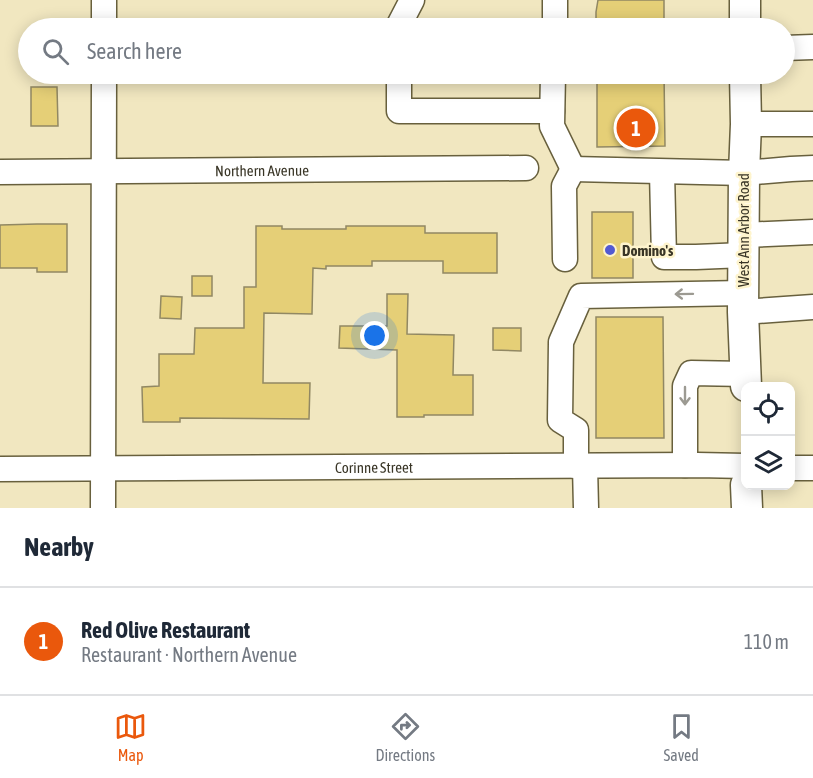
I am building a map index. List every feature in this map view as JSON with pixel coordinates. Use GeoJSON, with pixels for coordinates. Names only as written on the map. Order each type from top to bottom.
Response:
{"type":"FeatureCollection","features":[{"type":"Feature","properties":{"kind":"main road"},"geometry":{"type":"LineString","coordinates":[[744,0],[745,18]]}},
{"type":"Feature","properties":{"kind":"main road","name":"West Ann Arbor Road"},"geometry":{"type":"LineString","coordinates":[[745,84],[743,303],[746,380]]}},
{"type":"Feature","properties":{"kind":"main road"},"geometry":{"type":"LineString","coordinates":[[746,490],[747,508]]}},
{"type":"Feature","properties":{"kind":"street"},"geometry":{"type":"LineString","coordinates":[[104,0],[104,18]]}},
{"type":"Feature","properties":{"kind":"street"},"geometry":{"type":"LineString","coordinates":[[403,18],[412,0]]}},
{"type":"Feature","properties":{"kind":"street"},"geometry":{"type":"LineString","coordinates":[[555,0],[555,18]]}},
{"type":"Feature","properties":{"kind":"street"},"geometry":{"type":"LineString","coordinates":[[795,47],[813,46]]}},
{"type":"Feature","properties":{"kind":"street"},"geometry":{"type":"LineString","coordinates":[[103,508],[104,84]]}},
{"type":"Feature","properties":{"kind":"street"},"geometry":{"type":"LineString","coordinates":[[399,84],[399,111],[552,111]]}},
{"type":"Feature","properties":{"kind":"street"},"geometry":{"type":"LineString","coordinates":[[553,84],[552,126],[573,169]]}},
{"type":"Feature","properties":{"kind":"street"},"geometry":{"type":"LineString","coordinates":[[746,124],[813,124]]}},
{"type":"Feature","properties":{"kind":"street","name":"Northern Avenue"},"geometry":{"type":"LineString","coordinates":[[0,172],[526,168]]}},
{"type":"Feature","properties":{"kind":"street"},"geometry":{"type":"LineString","coordinates":[[573,169],[744,173],[813,168]]}},
{"type":"Feature","properties":{"kind":"street"},"geometry":{"type":"LineString","coordinates":[[565,259],[564,186],[573,169]]}},
{"type":"Feature","properties":{"kind":"street"},"geometry":{"type":"LineString","coordinates":[[662,172],[664,256],[696,257],[813,232]]}},
{"type":"Feature","properties":{"kind":"street"},"geometry":{"type":"LineString","coordinates":[[586,508],[576,430],[560,420],[561,342],[581,296],[813,307]]}},
{"type":"Feature","properties":{"kind":"street"},"geometry":{"type":"LineString","coordinates":[[685,465],[685,386],[691,373],[746,380]]}},
{"type":"Feature","properties":{"kind":"street","name":"Corinne Street"},"geometry":{"type":"LineString","coordinates":[[0,469],[741,466]]}},
{"type":"Feature","properties":{"kind":"street"},"geometry":{"type":"LineString","coordinates":[[795,468],[813,468]]}},
{"type":"Feature","properties":{"kind":"building"},"geometry":{"type":"Polygon","coordinates":[[[598,0],[664,0],[664,18],[596,18],[598,0]]]}},
{"type":"Feature","properties":{"kind":"building"},"geometry":{"type":"Polygon","coordinates":[[[597,84],[664,84],[665,146],[597,147],[597,84]]]}},
{"type":"Feature","properties":{"kind":"building"},"geometry":{"type":"Polygon","coordinates":[[[31,87],[57,87],[58,126],[31,126],[31,87]]]}},
{"type":"Feature","properties":{"kind":"building"},"geometry":{"type":"Polygon","coordinates":[[[592,212],[633,212],[633,278],[592,278],[592,212]]]}},
{"type":"Feature","properties":{"kind":"building"},"geometry":{"type":"Polygon","coordinates":[[[67,224],[67,272],[37,272],[37,268],[0,268],[0,225],[67,224]]]}},
{"type":"Feature","properties":{"kind":"building"},"geometry":{"type":"Polygon","coordinates":[[[256,226],[282,226],[282,229],[346,229],[346,226],[425,226],[425,233],[497,233],[497,273],[443,273],[443,261],[372,261],[372,266],[313,268],[312,314],[264,313],[263,383],[310,383],[309,419],[180,418],[180,422],[143,422],[142,387],[159,386],[159,354],[194,354],[195,328],[244,328],[244,287],[256,287],[256,226]]]}},
{"type":"Feature","properties":{"kind":"building"},"geometry":{"type":"Polygon","coordinates":[[[192,276],[212,276],[212,296],[192,296],[192,276]]]}},
{"type":"Feature","properties":{"kind":"building"},"geometry":{"type":"Polygon","coordinates":[[[387,294],[408,294],[407,334],[454,335],[453,375],[473,375],[473,415],[397,417],[397,350],[339,348],[340,326],[387,326],[387,294]]]}},
{"type":"Feature","properties":{"kind":"building"},"geometry":{"type":"Polygon","coordinates":[[[161,296],[182,297],[181,319],[160,318],[161,296]]]}},
{"type":"Feature","properties":{"kind":"building"},"geometry":{"type":"Polygon","coordinates":[[[596,317],[663,317],[664,438],[596,438],[596,317]]]}},
{"type":"Feature","properties":{"kind":"building"},"geometry":{"type":"Polygon","coordinates":[[[493,328],[521,328],[521,351],[493,350],[493,328]]]}},
{"type":"Feature","properties":{"kind":"place","name":"Red Olive Restaurant"},"geometry":{"type":"Point","coordinates":[636,128]}},
{"type":"Feature","properties":{"kind":"place","name":"Domino's"},"geometry":{"type":"Point","coordinates":[610,250]}}]}
